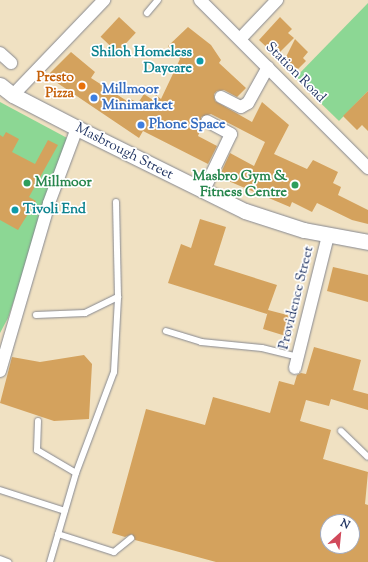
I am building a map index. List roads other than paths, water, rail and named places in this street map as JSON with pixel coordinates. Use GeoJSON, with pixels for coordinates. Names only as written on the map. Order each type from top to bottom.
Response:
{"type":"FeatureCollection","features":[{"type":"Feature","properties":{"kind":"street"},"geometry":{"type":"LineString","coordinates":[[13,95],[104,0]]}},
{"type":"Feature","properties":{"kind":"street","name":"Station Road"},"geometry":{"type":"LineString","coordinates":[[200,0],[368,168]]}},
{"type":"Feature","properties":{"kind":"street"},"geometry":{"type":"LineString","coordinates":[[240,39],[277,0]]}},
{"type":"Feature","properties":{"kind":"street"},"geometry":{"type":"LineString","coordinates":[[0,53],[11,63]]}},
{"type":"Feature","properties":{"kind":"street"},"geometry":{"type":"LineString","coordinates":[[221,97],[241,107],[244,105],[268,68]]}},
{"type":"Feature","properties":{"kind":"street","name":"Masbrough Street"},"geometry":{"type":"LineString","coordinates":[[0,85],[13,95],[203,192],[278,223],[328,236],[368,242]]}},
{"type":"Feature","properties":{"kind":"street"},"geometry":{"type":"LineString","coordinates":[[203,192],[231,134],[207,121]]}},
{"type":"Feature","properties":{"kind":"street"},"geometry":{"type":"LineString","coordinates":[[0,371],[49,203],[77,128]]}},
{"type":"Feature","properties":{"kind":"street","name":"Providence Street"},"geometry":{"type":"LineString","coordinates":[[296,363],[328,236]]}},
{"type":"Feature","properties":{"kind":"lane"},"geometry":{"type":"LineString","coordinates":[[147,13],[158,0]]}},
{"type":"Feature","properties":{"kind":"lane"},"geometry":{"type":"LineString","coordinates":[[50,562],[76,473],[114,372],[118,297],[116,202]]}},
{"type":"Feature","properties":{"kind":"lane"},"geometry":{"type":"LineString","coordinates":[[36,315],[85,313],[118,297]]}},
{"type":"Feature","properties":{"kind":"lane"},"geometry":{"type":"LineString","coordinates":[[166,331],[201,342],[262,348],[296,363]]}},
{"type":"Feature","properties":{"kind":"lane"},"geometry":{"type":"LineString","coordinates":[[38,422],[37,450],[76,473]]}},
{"type":"Feature","properties":{"kind":"lane"},"geometry":{"type":"LineString","coordinates":[[341,431],[368,457]]}},
{"type":"Feature","properties":{"kind":"lane"},"geometry":{"type":"LineString","coordinates":[[0,490],[65,511]]}},
{"type":"Feature","properties":{"kind":"lane"},"geometry":{"type":"LineString","coordinates":[[58,534],[114,552],[131,538]]}},
{"type":"Feature","properties":{"kind":"lane"},"geometry":{"type":"LineString","coordinates":[[0,559],[8,562]]}},
{"type":"Feature","properties":{"kind":"place","name":"Shiloh Homeless Daycare"},"geometry":{"type":"Point","coordinates":[200,61]}},
{"type":"Feature","properties":{"kind":"place","name":"Presto Pizza"},"geometry":{"type":"Point","coordinates":[82,86]}},
{"type":"Feature","properties":{"kind":"place","name":"Millmoor Minimarket"},"geometry":{"type":"Point","coordinates":[94,98]}},
{"type":"Feature","properties":{"kind":"place","name":"Phone Space"},"geometry":{"type":"Point","coordinates":[141,125]}},
{"type":"Feature","properties":{"kind":"place","name":"Millmoor"},"geometry":{"type":"Point","coordinates":[27,183]}},
{"type":"Feature","properties":{"kind":"place","name":"Masbro Gym & Fitness Centre"},"geometry":{"type":"Point","coordinates":[295,185]}},
{"type":"Feature","properties":{"kind":"place","name":"Tivoli End"},"geometry":{"type":"Point","coordinates":[15,210]}}]}
